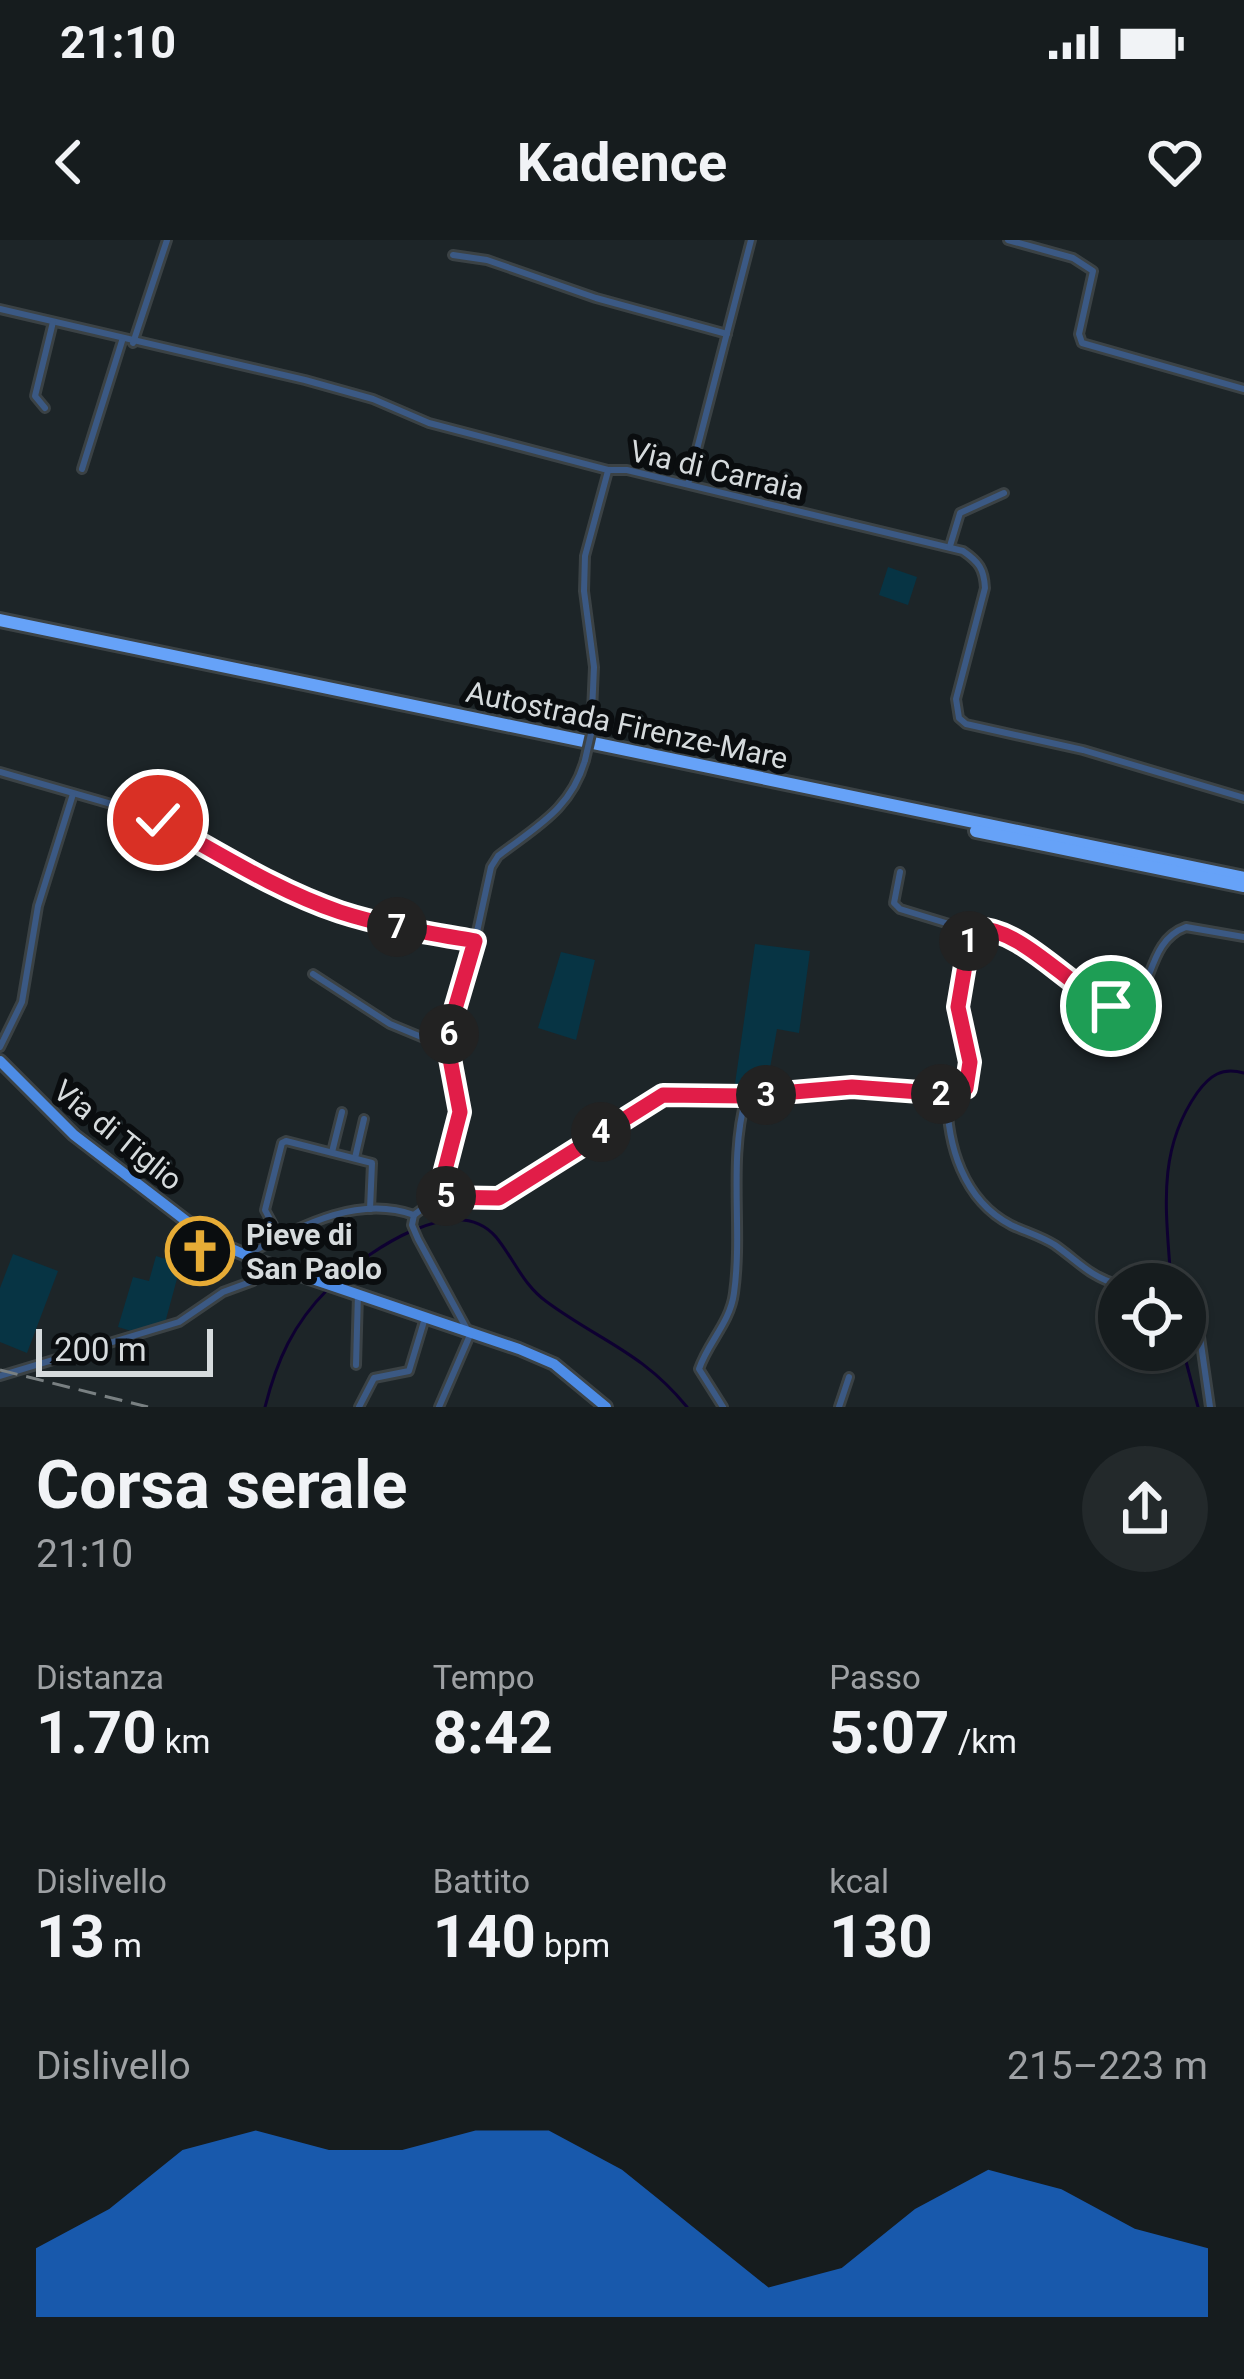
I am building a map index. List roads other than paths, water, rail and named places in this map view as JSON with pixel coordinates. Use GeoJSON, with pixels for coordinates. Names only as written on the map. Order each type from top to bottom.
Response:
{"type":"FeatureCollection","features":[{"type":"Feature","properties":{"kind":"highway","name":"Autostrada Firenze-Mare"},"geometry":{"type":"LineString","coordinates":[[0,624],[1244,882]]}},
{"type":"Feature","properties":{"kind":"main road","name":"Via di Tiglio"},"geometry":{"type":"LineString","coordinates":[[0,1061],[74,1135],[199,1232],[262,1262],[554,1364],[606,1407]]}},
{"type":"Feature","properties":{"kind":"street"},"geometry":{"type":"LineString","coordinates":[[134,343],[167,240]]}},
{"type":"Feature","properties":{"kind":"street"},"geometry":{"type":"LineString","coordinates":[[688,484],[752,240]]}},
{"type":"Feature","properties":{"kind":"street"},"geometry":{"type":"LineString","coordinates":[[1008,240],[1073,257],[1093,271],[1079,334],[1082,343],[1244,388]]}},
{"type":"Feature","properties":{"kind":"street"},"geometry":{"type":"LineString","coordinates":[[453,255],[487,260],[596,298],[727,334]]}},
{"type":"Feature","properties":{"kind":"street","name":"Via di Carraia"},"geometry":{"type":"LineString","coordinates":[[0,308],[305,380],[373,399],[429,423],[608,470],[627,470],[950,546]]}},
{"type":"Feature","properties":{"kind":"street"},"geometry":{"type":"LineString","coordinates":[[45,408],[35,396],[53,322]]}},
{"type":"Feature","properties":{"kind":"street"},"geometry":{"type":"LineString","coordinates":[[82,469],[123,340]]}},
{"type":"Feature","properties":{"kind":"street"},"geometry":{"type":"LineString","coordinates":[[438,1197],[460,1112],[448,1048],[450,1026],[491,867],[498,856],[567,802],[585,760],[594,668],[584,591],[585,556],[608,470]]}},
{"type":"Feature","properties":{"kind":"street"},"geometry":{"type":"LineString","coordinates":[[1004,493],[961,513],[950,546],[978,562],[985,572],[956,699],[959,718],[966,724],[1083,750],[1244,798]]}},
{"type":"Feature","properties":{"kind":"street"},"geometry":{"type":"LineString","coordinates":[[0,772],[146,814],[266,880],[334,910],[475,941]]}},
{"type":"Feature","properties":{"kind":"street"},"geometry":{"type":"LineString","coordinates":[[0,1048],[22,1002],[38,906],[73,794]]}},
{"type":"Feature","properties":{"kind":"street"},"geometry":{"type":"LineString","coordinates":[[900,872],[894,903],[900,909],[972,931],[980,927],[1011,935],[1111,1006],[1139,998],[1160,949],[1177,930],[1186,927],[1244,937]]}},
{"type":"Feature","properties":{"kind":"street"},"geometry":{"type":"LineString","coordinates":[[439,1407],[470,1335],[418,1239],[412,1225],[414,1215],[438,1197],[499,1198],[663,1095],[746,1096],[852,1087],[947,1094],[966,1088],[970,1062],[958,1007],[972,931]]}},
{"type":"Feature","properties":{"kind":"street"},"geometry":{"type":"LineString","coordinates":[[313,974],[390,1024],[448,1048]]}},
{"type":"Feature","properties":{"kind":"street"},"geometry":{"type":"LineString","coordinates":[[947,1094],[952,1148],[965,1179],[983,1202],[1007,1223],[1060,1249],[1084,1271],[1098,1277]]}},
{"type":"Feature","properties":{"kind":"street"},"geometry":{"type":"LineString","coordinates":[[724,1407],[700,1369],[730,1315],[735,1289],[737,1149],[746,1096]]}},
{"type":"Feature","properties":{"kind":"street"},"geometry":{"type":"LineString","coordinates":[[332,1152],[342,1112]]}},
{"type":"Feature","properties":{"kind":"street"},"geometry":{"type":"LineString","coordinates":[[355,1158],[364,1119]]}},
{"type":"Feature","properties":{"kind":"street"},"geometry":{"type":"LineString","coordinates":[[278,1236],[265,1210],[286,1141],[373,1166],[370,1209]]}},
{"type":"Feature","properties":{"kind":"street"},"geometry":{"type":"LineString","coordinates":[[245,1255],[321,1219],[392,1208],[414,1215]]}},
{"type":"Feature","properties":{"kind":"street"},"geometry":{"type":"LineString","coordinates":[[0,1376],[179,1322],[223,1292],[253,1280],[262,1262]]}},
{"type":"Feature","properties":{"kind":"street"},"geometry":{"type":"LineString","coordinates":[[356,1364],[358,1294]]}},
{"type":"Feature","properties":{"kind":"street"},"geometry":{"type":"LineString","coordinates":[[359,1407],[374,1378],[409,1371],[424,1318]]}},
{"type":"Feature","properties":{"kind":"street"},"geometry":{"type":"LineString","coordinates":[[1205,1371],[1210,1407]]}},
{"type":"Feature","properties":{"kind":"street"},"geometry":{"type":"LineString","coordinates":[[839,1407],[849,1377]]}},
{"type":"Feature","properties":{"kind":"waterway"},"geometry":{"type":"LineString","coordinates":[[1170,1263],[1167,1185],[1175,1138],[1207,1081],[1223,1072],[1244,1073]]}},
{"type":"Feature","properties":{"kind":"waterway"},"geometry":{"type":"LineString","coordinates":[[335,1282],[369,1255],[413,1230],[436,1222],[479,1224],[496,1237],[539,1295],[637,1360],[687,1407]]}},
{"type":"Feature","properties":{"kind":"waterway"},"geometry":{"type":"LineString","coordinates":[[265,1407],[288,1344],[328,1289]]}},
{"type":"Feature","properties":{"kind":"waterway"},"geometry":{"type":"LineString","coordinates":[[1189,1371],[1198,1407]]}},
{"type":"Feature","properties":{"kind":"railway"},"geometry":{"type":"LineString","coordinates":[[0,1370],[148,1407]]}},
{"type":"Feature","properties":{"kind":"place","name":"Pieve di San Paolo"},"geometry":{"type":"Point","coordinates":[200,1251]}}]}
